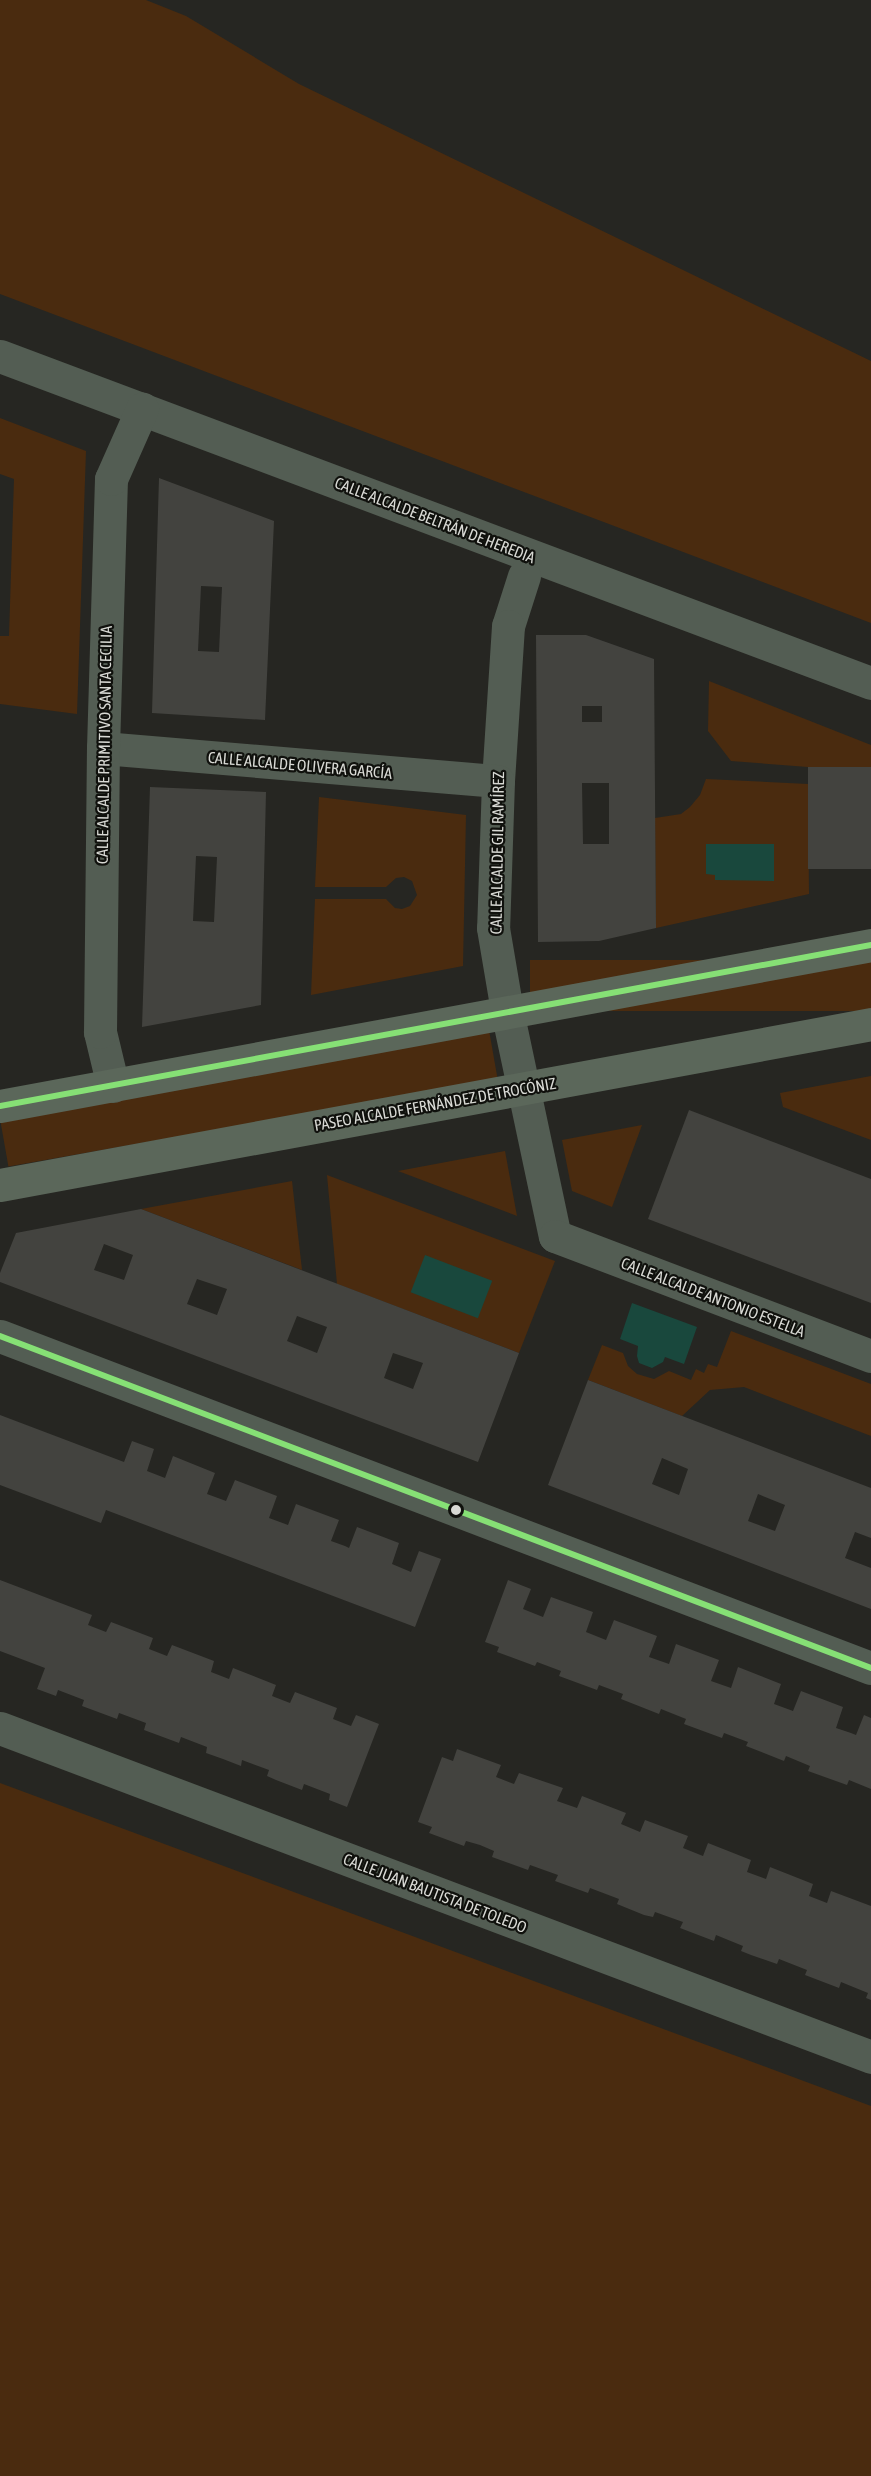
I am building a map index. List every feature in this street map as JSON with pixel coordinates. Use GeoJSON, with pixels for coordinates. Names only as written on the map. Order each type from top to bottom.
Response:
{"type":"FeatureCollection","features":[{"type":"Feature","properties":{"kind":"main road"},"geometry":{"type":"LineString","coordinates":[[0,1106],[871,945]]}},
{"type":"Feature","properties":{"kind":"main road","name":"PASEO ALCALDE FERNÁNDEZ DE TROCÓNIZ"},"geometry":{"type":"LineString","coordinates":[[0,1185],[871,1024]]}},
{"type":"Feature","properties":{"kind":"street","name":"CALLE ALCALDE BELTRÁN DE HEREDIA"},"geometry":{"type":"LineString","coordinates":[[0,356],[871,683]]}},
{"type":"Feature","properties":{"kind":"street","name":"CALLE ALCALDE PRIMITIVO SANTA CECILIA"},"geometry":{"type":"LineString","coordinates":[[113,1086],[100,1032],[103,748],[111,479],[142,409]]}},
{"type":"Feature","properties":{"kind":"street","name":"CALLE ALCALDE GIL RAMÍREZ"},"geometry":{"type":"LineString","coordinates":[[524,576],[508,626],[498,781],[493,928],[507,1011],[555,1236]]}},
{"type":"Feature","properties":{"kind":"street","name":"CALLE ALCALDE OLIVERA GARCÍA"},"geometry":{"type":"LineString","coordinates":[[103,748],[498,781]]}},
{"type":"Feature","properties":{"kind":"street","name":"CALLE ALCALDE ANTONIO ESTELLA"},"geometry":{"type":"LineString","coordinates":[[555,1236],[871,1356]]}},
{"type":"Feature","properties":{"kind":"street"},"geometry":{"type":"LineString","coordinates":[[0,1336],[466,1511],[871,1668]]}},
{"type":"Feature","properties":{"kind":"street","name":"CALLE JUAN BAUTISTA DE TOLEDO"},"geometry":{"type":"LineString","coordinates":[[0,1728],[871,2057]]}},
{"type":"Feature","properties":{"kind":"shaded area"},"geometry":{"type":"Polygon","coordinates":[[[0,0],[146,0],[186,16],[299,84],[871,361],[871,623],[0,294],[0,0]]]}},
{"type":"Feature","properties":{"kind":"shaded area"},"geometry":{"type":"Polygon","coordinates":[[[0,418],[86,451],[77,714],[0,704],[0,636],[9,636],[14,479],[0,474],[0,418]]]}},
{"type":"Feature","properties":{"kind":"shaded area"},"geometry":{"type":"Polygon","coordinates":[[[709,681],[871,745],[871,767],[808,767],[731,761],[708,731],[709,681]]]}},
{"type":"Feature","properties":{"kind":"shaded area"},"geometry":{"type":"Polygon","coordinates":[[[706,779],[808,784],[809,894],[656,928],[655,818],[681,814],[700,795],[706,779]]]}},
{"type":"Feature","properties":{"kind":"shaded area"},"geometry":{"type":"Polygon","coordinates":[[[319,797],[466,815],[463,966],[311,995],[315,899],[386,899],[395,908],[402,909],[410,906],[417,895],[412,881],[404,877],[396,878],[386,887],[315,887],[319,797]]]}},
{"type":"Feature","properties":{"kind":"shaded area"},"geometry":{"type":"Polygon","coordinates":[[[706,844],[774,844],[774,881],[715,880],[715,875],[706,874],[706,844]]]}},
{"type":"Feature","properties":{"kind":"shaded area"},"geometry":{"type":"Polygon","coordinates":[[[530,960],[871,960],[871,1011],[530,1011],[530,960]]]}},
{"type":"Feature","properties":{"kind":"shaded area"},"geometry":{"type":"Polygon","coordinates":[[[489,1030],[498,1080],[8,1167],[0,1116],[489,1030]]]}},
{"type":"Feature","properties":{"kind":"shaded area"},"geometry":{"type":"Polygon","coordinates":[[[871,1076],[871,1140],[783,1107],[780,1093],[871,1076]]]}},
{"type":"Feature","properties":{"kind":"shaded area"},"geometry":{"type":"Polygon","coordinates":[[[642,1125],[612,1207],[572,1191],[562,1140],[642,1125]]]}},
{"type":"Feature","properties":{"kind":"shaded area"},"geometry":{"type":"Polygon","coordinates":[[[505,1151],[517,1216],[398,1171],[505,1151]]]}},
{"type":"Feature","properties":{"kind":"shaded area"},"geometry":{"type":"Polygon","coordinates":[[[327,1175],[555,1261],[519,1353],[337,1284],[327,1175]]]}},
{"type":"Feature","properties":{"kind":"shaded area"},"geometry":{"type":"Polygon","coordinates":[[[292,1181],[302,1270],[141,1209],[292,1181]]]}},
{"type":"Feature","properties":{"kind":"shaded area"},"geometry":{"type":"Polygon","coordinates":[[[425,1255],[492,1281],[478,1318],[411,1292],[425,1255]]]}},
{"type":"Feature","properties":{"kind":"shaded area"},"geometry":{"type":"Polygon","coordinates":[[[632,1303],[697,1327],[684,1364],[665,1357],[663,1362],[652,1368],[639,1363],[638,1346],[620,1339],[632,1303]]]}},
{"type":"Feature","properties":{"kind":"shaded area"},"geometry":{"type":"Polygon","coordinates":[[[731,1331],[871,1384],[871,1436],[744,1387],[710,1390],[682,1416],[588,1380],[602,1345],[623,1353],[628,1366],[637,1374],[654,1379],[669,1371],[691,1380],[696,1369],[704,1373],[708,1364],[717,1367],[731,1331]]]}},
{"type":"Feature","properties":{"kind":"shaded area"},"geometry":{"type":"Polygon","coordinates":[[[0,1783],[871,2106],[871,2476],[0,2476],[0,1783]]]}},
{"type":"Feature","properties":{"kind":"building"},"geometry":{"type":"Polygon","coordinates":[[[159,478],[274,521],[265,720],[152,713],[159,478]],[[201,586],[198,651],[219,652],[222,587],[201,586]]]}},
{"type":"Feature","properties":{"kind":"building"},"geometry":{"type":"Polygon","coordinates":[[[536,635],[586,635],[654,659],[656,928],[599,941],[538,942],[536,635]],[[582,706],[582,722],[602,722],[602,706],[582,706]],[[582,783],[583,844],[609,844],[609,783],[582,783]]]}},
{"type":"Feature","properties":{"kind":"building"},"geometry":{"type":"Polygon","coordinates":[[[808,767],[871,767],[871,869],[808,869],[808,767]]]}},
{"type":"Feature","properties":{"kind":"building"},"geometry":{"type":"Polygon","coordinates":[[[150,787],[266,792],[261,1005],[142,1027],[150,787]],[[196,856],[193,921],[214,922],[217,857],[196,856]]]}},
{"type":"Feature","properties":{"kind":"building"},"geometry":{"type":"Polygon","coordinates":[[[689,1110],[871,1179],[871,1303],[648,1219],[689,1110]]]}},
{"type":"Feature","properties":{"kind":"building"},"geometry":{"type":"Polygon","coordinates":[[[141,1209],[519,1353],[478,1462],[0,1282],[0,1273],[16,1233],[141,1209]],[[104,1244],[94,1270],[124,1280],[133,1255],[104,1244]],[[197,1279],[187,1304],[217,1315],[227,1289],[197,1279]],[[297,1316],[287,1341],[317,1353],[327,1327],[297,1316]],[[393,1353],[384,1378],[413,1389],[423,1363],[393,1353]]]}},
{"type":"Feature","properties":{"kind":"building"},"geometry":{"type":"Polygon","coordinates":[[[588,1380],[871,1488],[871,1538],[855,1532],[845,1558],[871,1568],[871,1609],[548,1485],[588,1380]],[[662,1458],[652,1484],[679,1495],[688,1469],[662,1458]],[[758,1494],[748,1521],[775,1531],[785,1505],[758,1494]]]}},
{"type":"Feature","properties":{"kind":"building"},"geometry":{"type":"Polygon","coordinates":[[[0,1415],[124,1462],[132,1441],[154,1449],[147,1471],[165,1478],[173,1456],[215,1473],[207,1494],[226,1501],[235,1480],[277,1496],[269,1518],[288,1525],[296,1504],[339,1520],[331,1541],[349,1548],[357,1527],[399,1543],[392,1564],[411,1572],[419,1551],[441,1559],[415,1627],[106,1510],[101,1523],[0,1485],[0,1415]]]}},
{"type":"Feature","properties":{"kind":"building"},"geometry":{"type":"Polygon","coordinates":[[[0,1580],[92,1615],[88,1625],[106,1632],[111,1622],[153,1638],[149,1649],[167,1656],[172,1645],[214,1661],[211,1672],[229,1679],[233,1668],[276,1685],[272,1696],[290,1703],[295,1692],[337,1708],[333,1719],[351,1726],[356,1715],[379,1724],[347,1807],[329,1800],[330,1794],[304,1784],[302,1790],[267,1776],[269,1770],[242,1760],[241,1766],[206,1753],[207,1747],[181,1737],[179,1743],[144,1730],[146,1723],[119,1713],[117,1719],[82,1706],[84,1700],[58,1690],[56,1696],[37,1689],[45,1668],[0,1651],[0,1580]]]}},
{"type":"Feature","properties":{"kind":"building"},"geometry":{"type":"Polygon","coordinates":[[[508,1580],[531,1589],[523,1609],[543,1617],[551,1597],[593,1612],[586,1632],[606,1640],[614,1620],[657,1636],[649,1657],[669,1664],[676,1644],[719,1660],[711,1681],[731,1688],[738,1667],[781,1684],[774,1704],[793,1711],[801,1691],[843,1707],[836,1728],[856,1735],[864,1715],[871,1718],[871,1789],[849,1780],[847,1785],[808,1771],[810,1766],[786,1756],[784,1761],[746,1746],[748,1742],[724,1733],[722,1738],[684,1724],[686,1719],[661,1709],[659,1714],[621,1699],[623,1694],[599,1685],[597,1690],[559,1676],[561,1671],[537,1662],[535,1666],[497,1652],[499,1647],[485,1642],[508,1580]]]}},
{"type":"Feature","properties":{"kind":"building"},"geometry":{"type":"Polygon","coordinates":[[[457,1749],[501,1765],[496,1777],[514,1784],[519,1773],[563,1788],[557,1801],[577,1808],[582,1796],[626,1813],[621,1824],[640,1832],[645,1820],[688,1836],[683,1848],[703,1856],[708,1843],[751,1860],[747,1872],[766,1879],[770,1867],[813,1884],[809,1896],[827,1903],[831,1891],[871,1906],[871,2000],[866,1998],[868,1993],[841,1982],[839,1988],[805,1975],[807,1970],[779,1959],[777,1964],[741,1951],[743,1946],[716,1935],[714,1941],[680,1928],[683,1922],[655,1912],[653,1917],[644,1915],[617,1904],[619,1899],[590,1888],[588,1893],[555,1881],[558,1875],[530,1865],[528,1870],[492,1857],[494,1851],[480,1845],[466,1841],[464,1846],[429,1833],[432,1827],[418,1822],[442,1757],[453,1761],[457,1749]]]}},
{"type":"Feature","properties":{"kind":"transit line"},"geometry":{"type":"LineString","coordinates":[[0,1106],[871,945]]}},
{"type":"Feature","properties":{"kind":"transit line"},"geometry":{"type":"LineString","coordinates":[[0,1336],[871,1668]]}}]}
